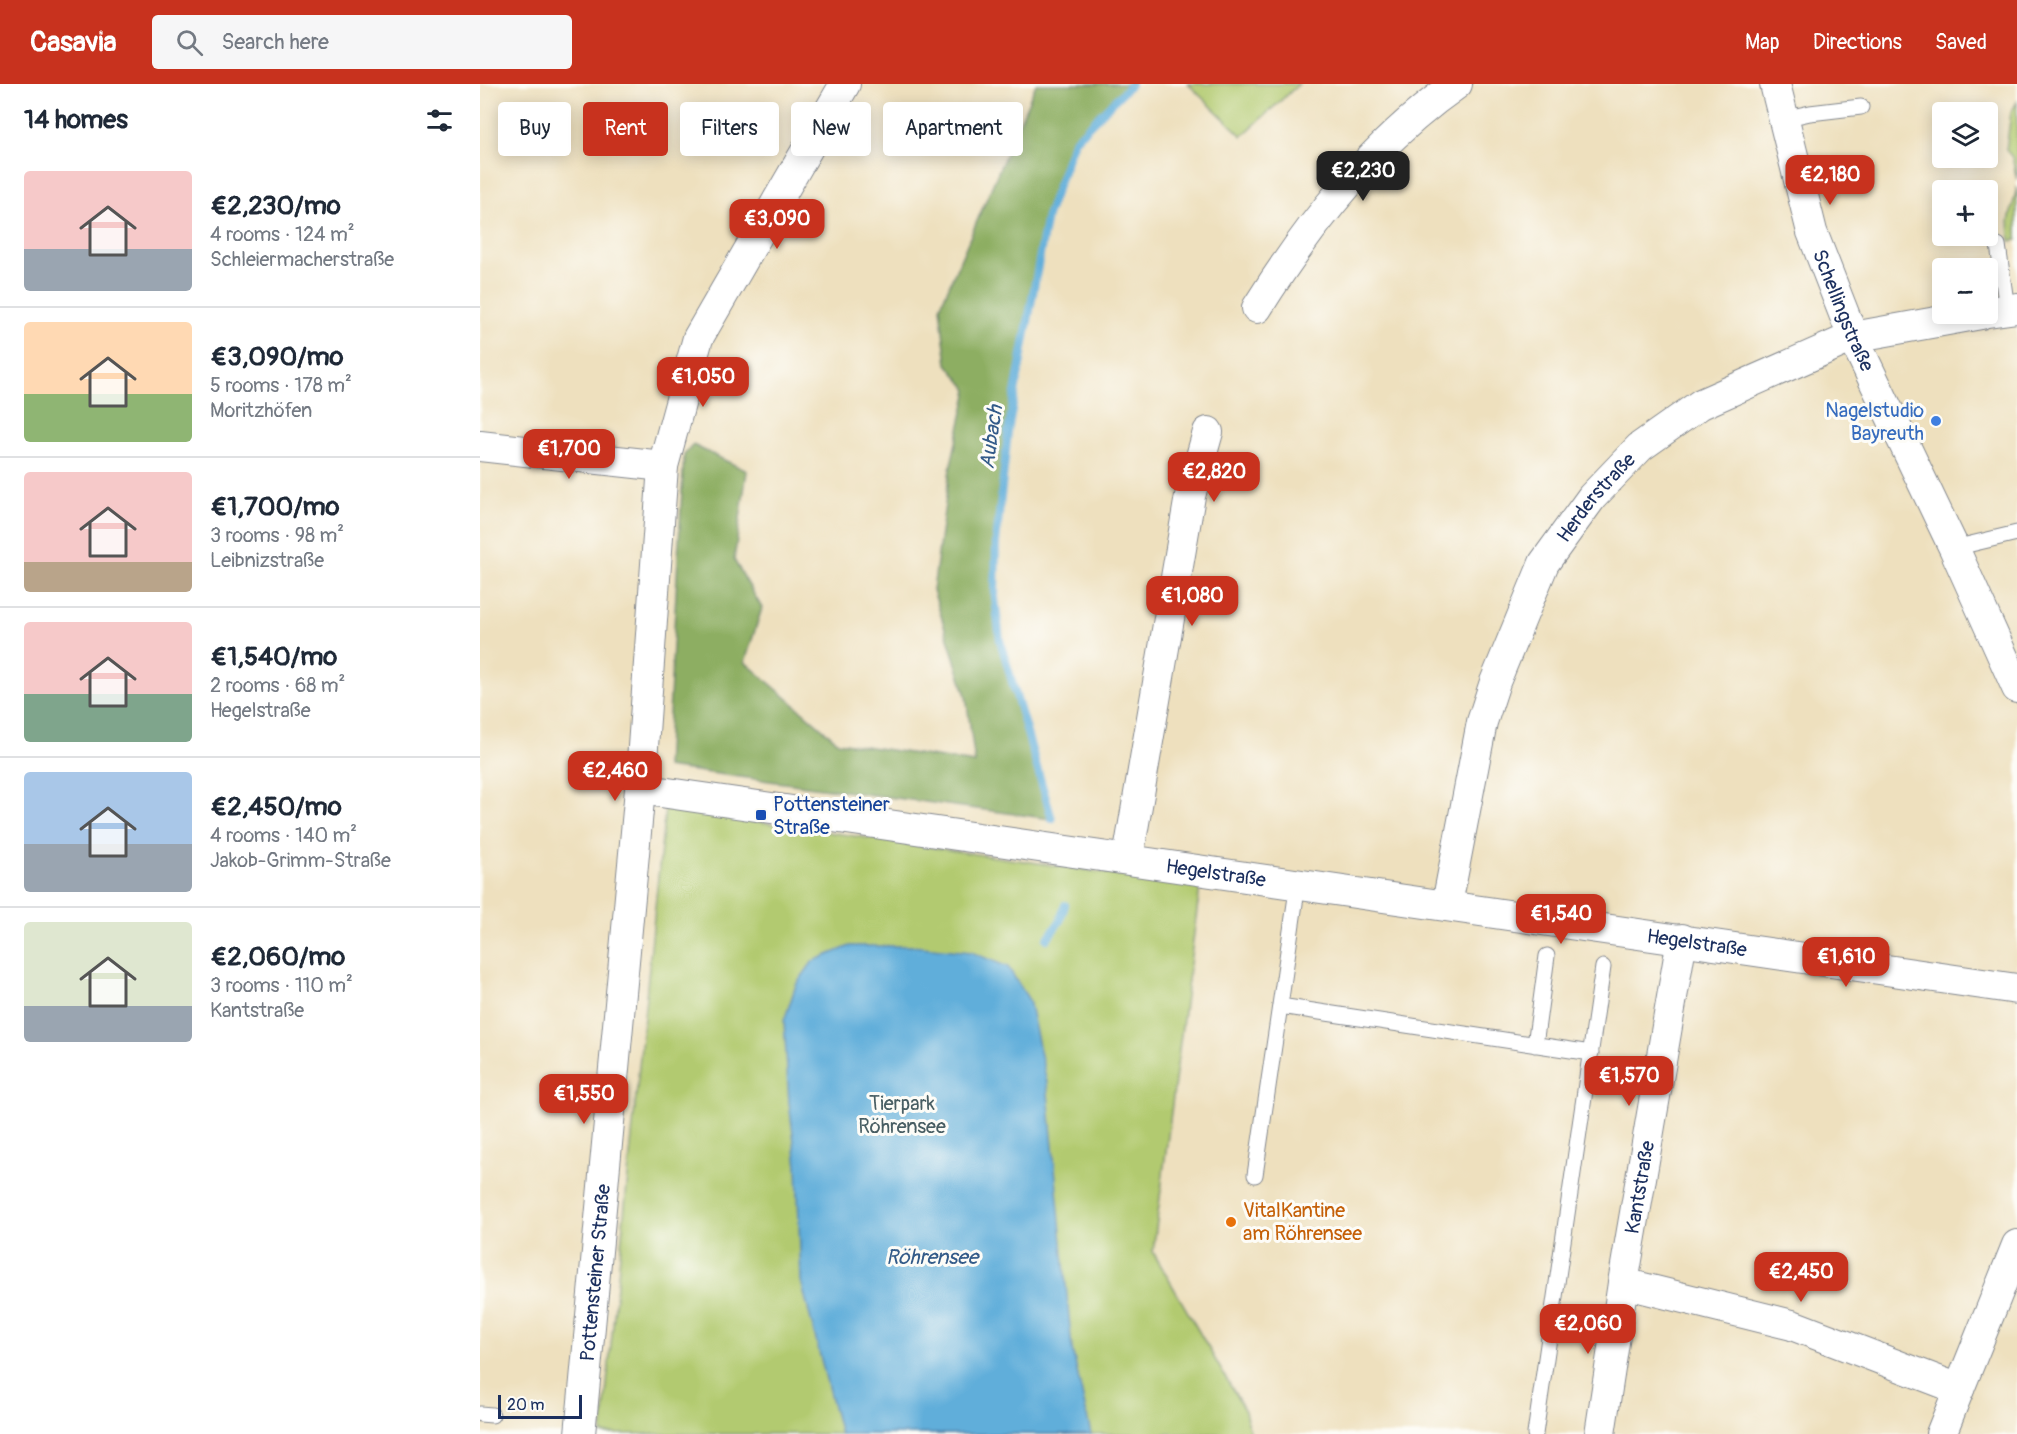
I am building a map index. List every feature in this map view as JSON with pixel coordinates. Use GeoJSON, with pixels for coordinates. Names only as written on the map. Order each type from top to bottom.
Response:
{"type":"FeatureCollection","features":[{"type":"Feature","properties":{"kind":"street","name":"Pottensteiner Straße"},"geometry":{"type":"LineString","coordinates":[[580,1434],[640,789],[663,466],[698,338],[845,84]]}},
{"type":"Feature","properties":{"kind":"street"},"geometry":{"type":"LineString","coordinates":[[1257,308],[1292,251],[1357,172],[1457,84]]}},
{"type":"Feature","properties":{"kind":"street","name":"Schellingstraße"},"geometry":{"type":"LineString","coordinates":[[1775,84],[1812,232],[1853,337],[1954,548],[2017,688]]}},
{"type":"Feature","properties":{"kind":"street","name":"Herderstraße"},"geometry":{"type":"LineString","coordinates":[[1447,904],[1482,722],[1495,682],[1544,562],[1592,497],[1640,447],[1701,404],[1853,337],[1932,323]]}},
{"type":"Feature","properties":{"kind":"street"},"geometry":{"type":"LineString","coordinates":[[1128,858],[1190,496],[1208,432]]}},
{"type":"Feature","properties":{"kind":"street"},"geometry":{"type":"LineString","coordinates":[[480,446],[663,466]]}},
{"type":"Feature","properties":{"kind":"street","name":"Hegelstraße"},"geometry":{"type":"LineString","coordinates":[[640,789],[2017,988]]}},
{"type":"Feature","properties":{"kind":"street","name":"Kantstraße"},"geometry":{"type":"LineString","coordinates":[[1600,1434],[1623,1283],[1682,939]]}},
{"type":"Feature","properties":{"kind":"street"},"geometry":{"type":"LineString","coordinates":[[1941,1434],[2017,1245]]}},
{"type":"Feature","properties":{"kind":"street"},"geometry":{"type":"LineString","coordinates":[[1623,1283],[1792,1325],[1959,1389]]}},
{"type":"Feature","properties":{"kind":"lane"},"geometry":{"type":"LineString","coordinates":[[1783,119],[1810,113],[1861,107]]}},
{"type":"Feature","properties":{"kind":"lane"},"geometry":{"type":"LineString","coordinates":[[1954,548],[2017,533]]}},
{"type":"Feature","properties":{"kind":"lane"},"geometry":{"type":"LineString","coordinates":[[1255,1174],[1298,883]]}},
{"type":"Feature","properties":{"kind":"lane"},"geometry":{"type":"LineString","coordinates":[[1535,1045],[1547,956]]}},
{"type":"Feature","properties":{"kind":"lane"},"geometry":{"type":"LineString","coordinates":[[1535,1434],[1603,967]]}},
{"type":"Feature","properties":{"kind":"lane"},"geometry":{"type":"LineString","coordinates":[[1280,1006],[1591,1053]]}},
{"type":"Feature","properties":{"kind":"green space"},"geometry":{"type":"Polygon","coordinates":[[[1036,84],[1131,84],[1074,141],[1047,216],[1008,432],[996,543],[995,598],[1000,640],[1052,819],[666,767],[684,455],[693,445],[747,471],[734,560],[762,608],[745,662],[838,742],[975,763],[966,696],[933,590],[950,469],[968,390],[947,364],[940,307],[1005,156],[1023,156],[1023,114],[1036,84]]]}},
{"type":"Feature","properties":{"kind":"green space"},"geometry":{"type":"Polygon","coordinates":[[[1188,84],[1299,84],[1242,136],[1188,84]]]}},
{"type":"Feature","properties":{"kind":"green space"},"geometry":{"type":"Polygon","coordinates":[[[2017,102],[2017,180],[2012,157],[2006,150],[2011,112],[2017,102]]]}},
{"type":"Feature","properties":{"kind":"green space"},"geometry":{"type":"Polygon","coordinates":[[[2017,187],[2017,240],[2010,241],[2009,221],[2017,187]]]}},
{"type":"Feature","properties":{"kind":"green space","name":"Tierpark Röhrensee"},"geometry":{"type":"Polygon","coordinates":[[[665,808],[1200,887],[1153,1252],[1245,1411],[1250,1434],[602,1434],[665,808]]]}},
{"type":"Feature","properties":{"kind":"water","name":"Röhrensee"},"geometry":{"type":"Polygon","coordinates":[[[850,946],[912,946],[971,952],[1008,967],[1029,1000],[1047,1083],[1072,1349],[1091,1434],[840,1434],[801,1281],[797,1166],[789,1102],[784,1021],[796,985],[813,961],[850,946]]]}},
{"type":"Feature","properties":{"kind":"waterway","name":"Aubach"},"geometry":{"type":"LineString","coordinates":[[1052,819],[1000,640],[995,598],[996,543],[1008,432],[1047,216],[1074,141],[1131,84]]}},
{"type":"Feature","properties":{"kind":"waterway"},"geometry":{"type":"LineString","coordinates":[[1047,939],[1060,921],[1065,905]]}},
{"type":"Feature","properties":{"kind":"place","name":"Nagelstudio Bayreuth"},"geometry":{"type":"Point","coordinates":[1936,421]}},
{"type":"Feature","properties":{"kind":"place","name":"Pottensteiner Straße"},"geometry":{"type":"Point","coordinates":[761,815]}},
{"type":"Feature","properties":{"kind":"place","name":"VitalKantine am Röhrensee"},"geometry":{"type":"Point","coordinates":[1231,1222]}}]}
